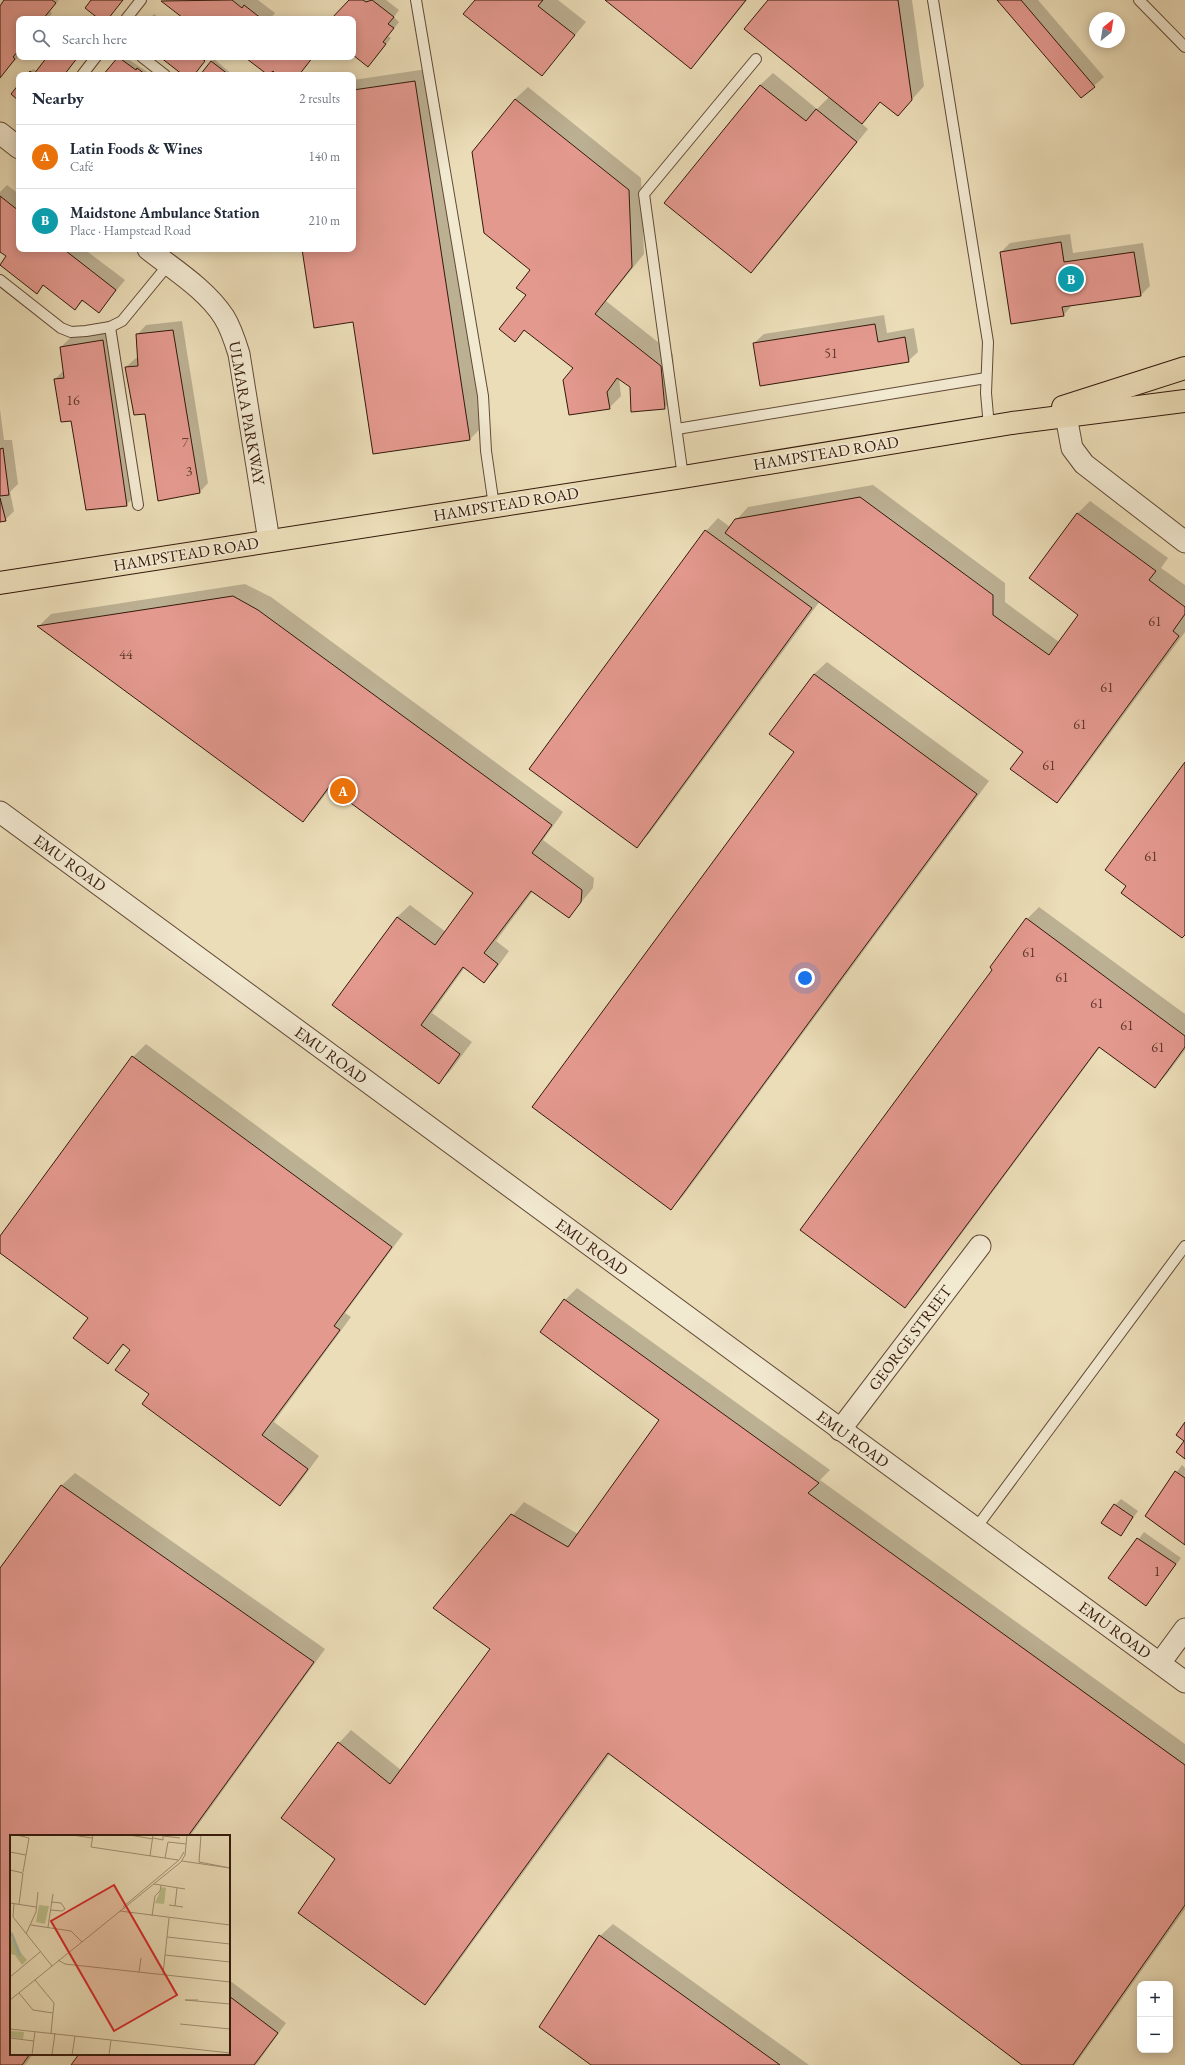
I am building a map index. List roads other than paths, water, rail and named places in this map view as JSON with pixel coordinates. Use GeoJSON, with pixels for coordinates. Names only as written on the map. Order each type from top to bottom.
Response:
{"type":"FeatureCollection","features":[{"type":"Feature","properties":{"kind":"main road","name":"HAMPSTEAD ROAD"},"geometry":{"type":"LineString","coordinates":[[1012,423],[1185,368]]}},
{"type":"Feature","properties":{"kind":"main road","name":"HAMPSTEAD ROAD"},"geometry":{"type":"LineString","coordinates":[[0,583],[683,477],[1012,423],[1185,401]]}},
{"type":"Feature","properties":{"kind":"street","name":"ULMARA PARKWAY"},"geometry":{"type":"LineString","coordinates":[[152,252],[215,304],[224,317],[232,334],[238,354],[269,541]]}},
{"type":"Feature","properties":{"kind":"street"},"geometry":{"type":"LineString","coordinates":[[1066,416],[1072,448],[1084,464],[1185,542]]}},
{"type":"Feature","properties":{"kind":"street","name":"EMU ROAD"},"geometry":{"type":"LineString","coordinates":[[0,812],[1185,1682]]}},
{"type":"Feature","properties":{"kind":"street","name":"GEORGE STREET"},"geometry":{"type":"LineString","coordinates":[[840,1430],[980,1246]]}},
{"type":"Feature","properties":{"kind":"street"},"geometry":{"type":"LineString","coordinates":[[1160,1663],[1185,1629]]}},
{"type":"Feature","properties":{"kind":"lane"},"geometry":{"type":"LineString","coordinates":[[128,16],[141,0]]}},
{"type":"Feature","properties":{"kind":"lane"},"geometry":{"type":"LineString","coordinates":[[416,0],[483,396],[486,451],[494,506]]}},
{"type":"Feature","properties":{"kind":"lane"},"geometry":{"type":"LineString","coordinates":[[933,0],[988,342],[986,378],[989,427]]}},
{"type":"Feature","properties":{"kind":"lane"},"geometry":{"type":"LineString","coordinates":[[1139,0],[1185,47]]}},
{"type":"Feature","properties":{"kind":"lane"},"geometry":{"type":"LineString","coordinates":[[683,477],[644,194],[756,59]]}},
{"type":"Feature","properties":{"kind":"lane"},"geometry":{"type":"LineString","coordinates":[[84,72],[94,60]]}},
{"type":"Feature","properties":{"kind":"lane"},"geometry":{"type":"LineString","coordinates":[[146,60],[161,72]]}},
{"type":"Feature","properties":{"kind":"lane"},"geometry":{"type":"LineString","coordinates":[[0,280],[61,328],[71,332],[110,327],[122,321],[168,265]]}},
{"type":"Feature","properties":{"kind":"lane"},"geometry":{"type":"LineString","coordinates":[[110,327],[138,505]]}},
{"type":"Feature","properties":{"kind":"lane"},"geometry":{"type":"LineString","coordinates":[[677,429],[986,378]]}},
{"type":"Feature","properties":{"kind":"lane"},"geometry":{"type":"LineString","coordinates":[[976,1528],[1185,1246]]}},
{"type":"Feature","properties":{"kind":"place","name":"Maidstone Ambulance Station"},"geometry":{"type":"Point","coordinates":[1071,279]}},
{"type":"Feature","properties":{"kind":"place","name":"Latin Foods & Wines"},"geometry":{"type":"Point","coordinates":[343,791]}}]}
